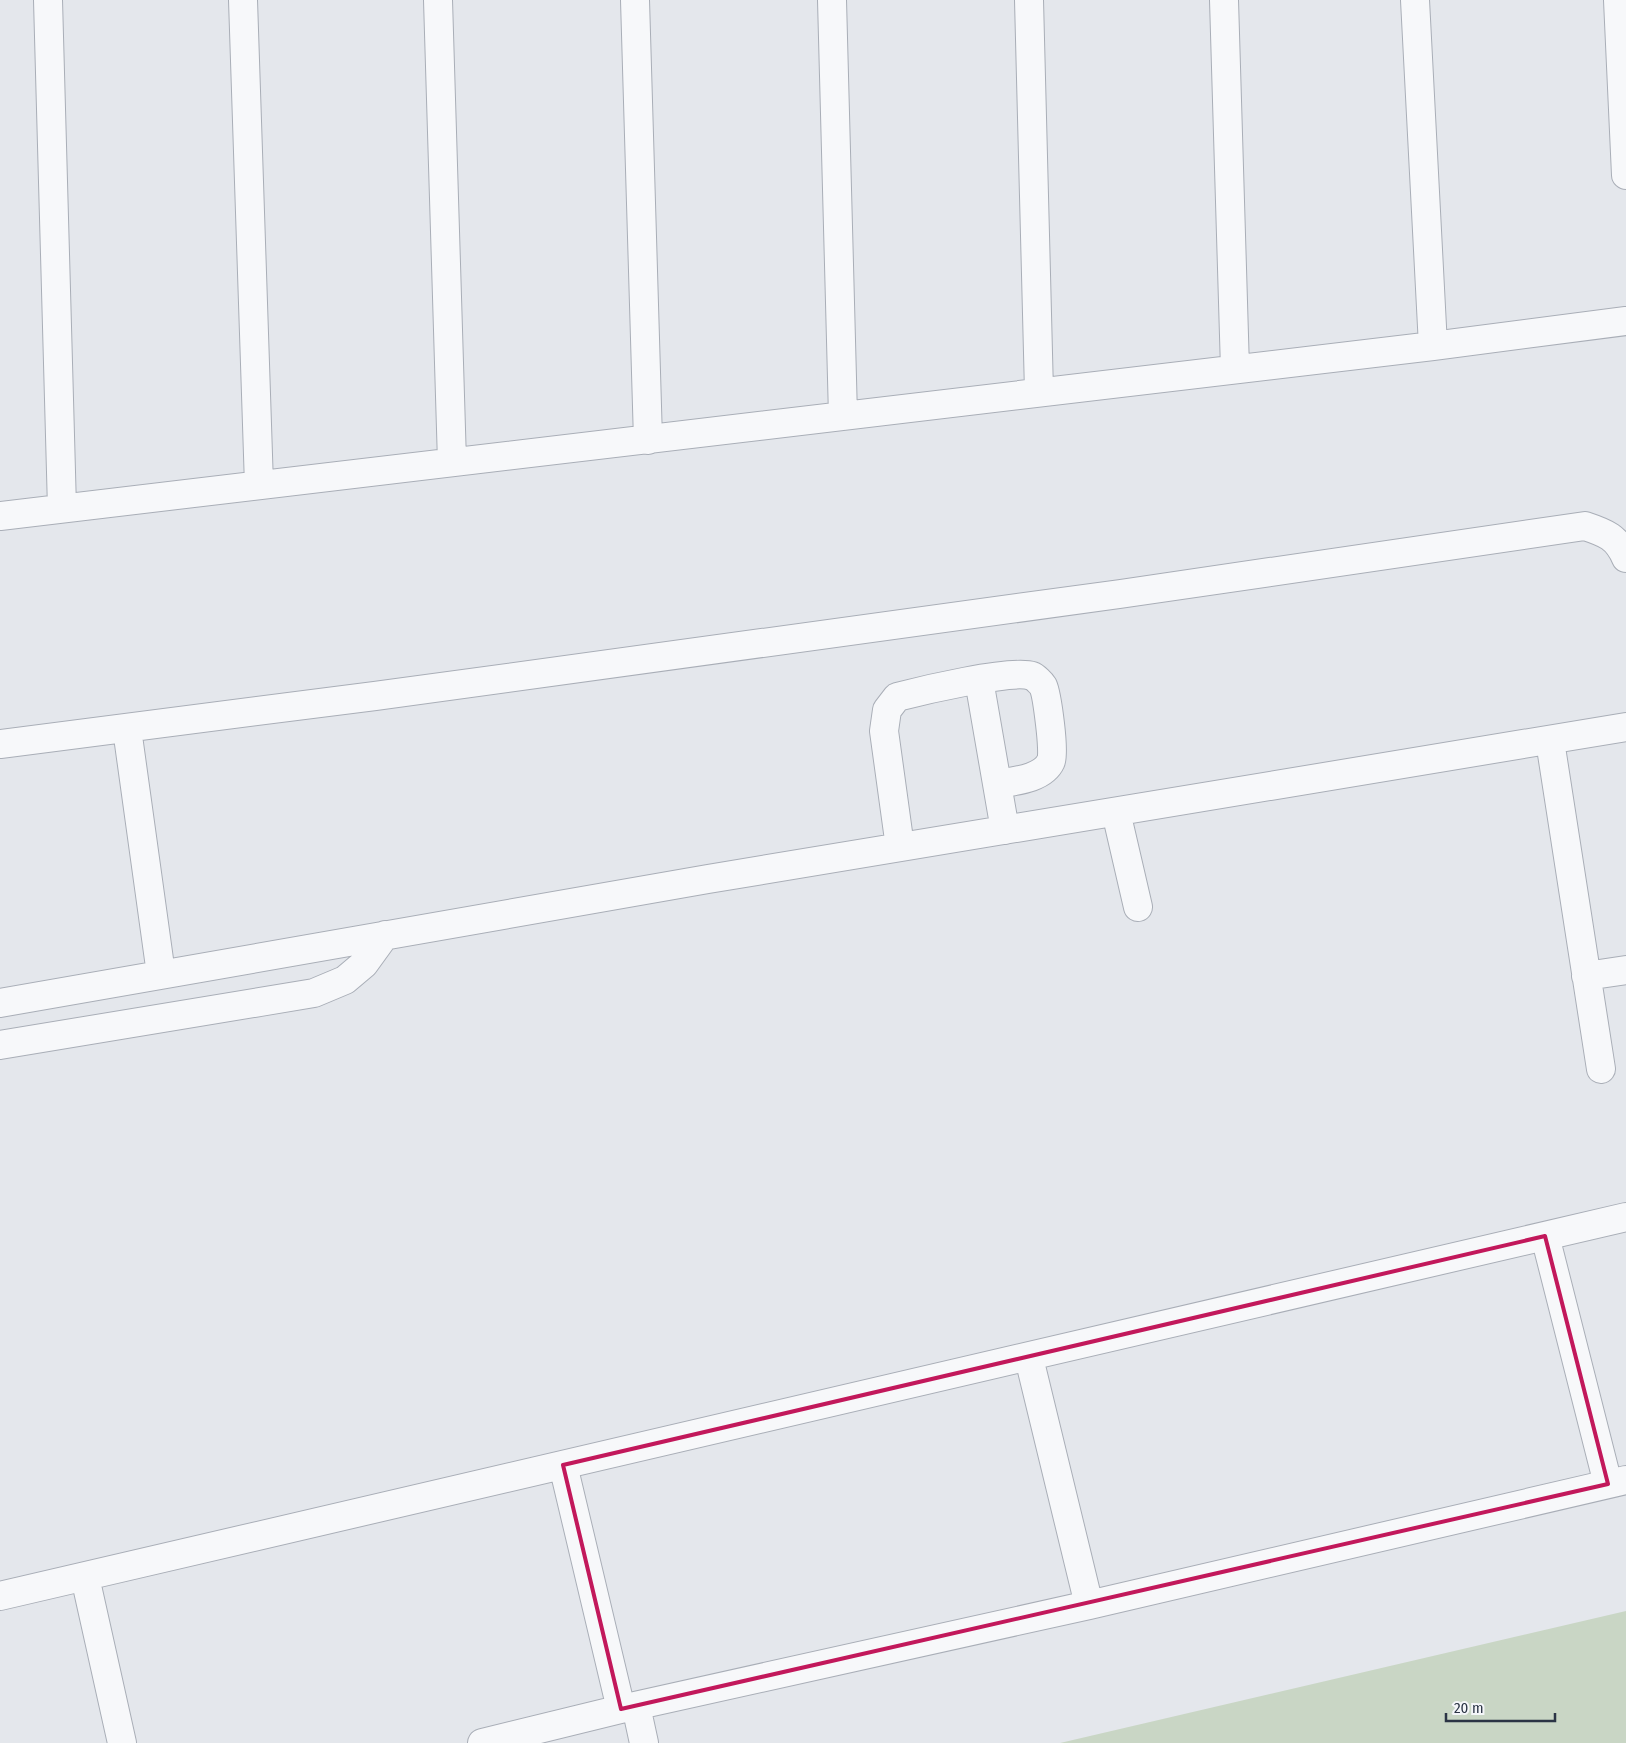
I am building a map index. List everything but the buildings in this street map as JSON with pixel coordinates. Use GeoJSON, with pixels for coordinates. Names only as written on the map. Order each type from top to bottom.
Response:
{"type":"FeatureCollection","features":[{"type":"Feature","properties":{"kind":"street"},"geometry":{"type":"LineString","coordinates":[[48,0],[62,508]]}},
{"type":"Feature","properties":{"kind":"street"},"geometry":{"type":"LineString","coordinates":[[243,0],[259,485]]}},
{"type":"Feature","properties":{"kind":"street"},"geometry":{"type":"LineString","coordinates":[[438,0],[452,462]]}},
{"type":"Feature","properties":{"kind":"street"},"geometry":{"type":"LineString","coordinates":[[635,0],[648,440]]}},
{"type":"Feature","properties":{"kind":"street"},"geometry":{"type":"LineString","coordinates":[[832,0],[843,416]]}},
{"type":"Feature","properties":{"kind":"street"},"geometry":{"type":"LineString","coordinates":[[1029,0],[1039,392]]}},
{"type":"Feature","properties":{"kind":"street"},"geometry":{"type":"LineString","coordinates":[[1224,0],[1235,369]]}},
{"type":"Feature","properties":{"kind":"street"},"geometry":{"type":"LineString","coordinates":[[1415,0],[1433,346]]}},
{"type":"Feature","properties":{"kind":"street"},"geometry":{"type":"LineString","coordinates":[[1618,0],[1626,174]]}},
{"type":"Feature","properties":{"kind":"street"},"geometry":{"type":"LineString","coordinates":[[0,516],[1433,346],[1626,321]]}},
{"type":"Feature","properties":{"kind":"street"},"geometry":{"type":"LineString","coordinates":[[0,744],[127,729],[1101,597],[1585,526],[1604,532],[1621,546],[1626,558]]}},
{"type":"Feature","properties":{"kind":"street"},"geometry":{"type":"LineString","coordinates":[[900,847],[884,731],[888,710],[897,697],[979,680],[1020,674],[1033,676],[1043,685],[1053,745],[1052,761],[1043,770],[1029,778],[997,784]]}},
{"type":"Feature","properties":{"kind":"street"},"geometry":{"type":"LineString","coordinates":[[979,680],[1006,830]]}},
{"type":"Feature","properties":{"kind":"street"},"geometry":{"type":"LineString","coordinates":[[0,1003],[708,879],[1626,727]]}},
{"type":"Feature","properties":{"kind":"street"},"geometry":{"type":"LineString","coordinates":[[127,729],[161,974]]}},
{"type":"Feature","properties":{"kind":"street"},"geometry":{"type":"LineString","coordinates":[[1550,741],[1601,1070]]}},
{"type":"Feature","properties":{"kind":"street"},"geometry":{"type":"LineString","coordinates":[[1116,812],[1138,907]]}},
{"type":"Feature","properties":{"kind":"street"},"geometry":{"type":"LineString","coordinates":[[0,1045],[314,993],[345,980],[364,964],[385,935]]}},
{"type":"Feature","properties":{"kind":"street"},"geometry":{"type":"LineString","coordinates":[[1586,976],[1626,970]]}},
{"type":"Feature","properties":{"kind":"street"},"geometry":{"type":"LineString","coordinates":[[0,1596],[1029,1358],[1626,1217]]}},
{"type":"Feature","properties":{"kind":"street"},"geometry":{"type":"LineString","coordinates":[[482,1743],[629,1708],[1089,1605],[1617,1482],[1545,1236]]}},
{"type":"Feature","properties":{"kind":"street"},"geometry":{"type":"LineString","coordinates":[[1029,1358],[1089,1605]]}},
{"type":"Feature","properties":{"kind":"street"},"geometry":{"type":"LineString","coordinates":[[563,1465],[629,1708],[644,1743]]}},
{"type":"Feature","properties":{"kind":"street"},"geometry":{"type":"LineString","coordinates":[[85,1577],[122,1743]]}},
{"type":"Feature","properties":{"kind":"highlighted area"},"geometry":{"type":"Polygon","coordinates":[[[1545,1236],[1608,1484],[621,1709],[563,1465],[1545,1236]]]}},
{"type":"Feature","properties":{"kind":"green space"},"geometry":{"type":"Polygon","coordinates":[[[1626,1611],[1626,1743],[1060,1743],[1626,1611]]]}}]}
